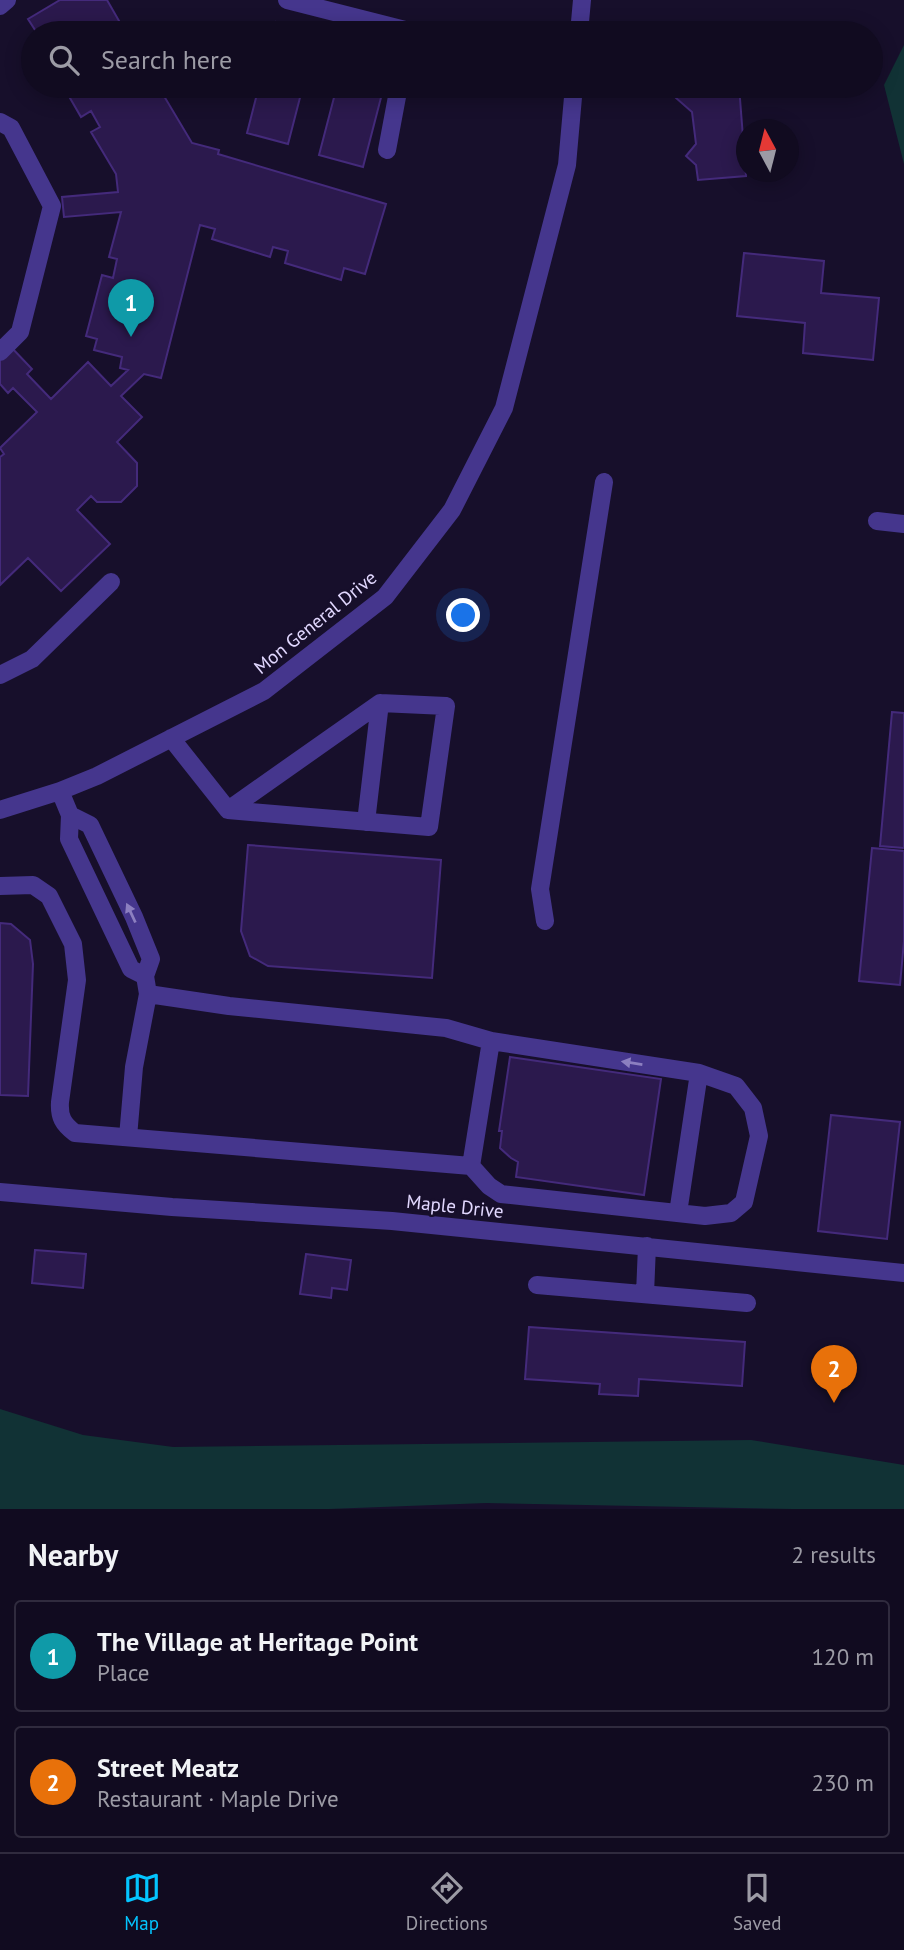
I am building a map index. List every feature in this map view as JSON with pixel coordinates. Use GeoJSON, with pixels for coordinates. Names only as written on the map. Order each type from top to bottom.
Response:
{"type":"FeatureCollection","features":[{"type":"Feature","properties":{"kind":"street"},"geometry":{"type":"LineString","coordinates":[[0,6],[7,0]]}},
{"type":"Feature","properties":{"kind":"street"},"geometry":{"type":"LineString","coordinates":[[286,0],[369,21]]}},
{"type":"Feature","properties":{"kind":"street"},"geometry":{"type":"LineString","coordinates":[[580,21],[582,0]]}},
{"type":"Feature","properties":{"kind":"street"},"geometry":{"type":"LineString","coordinates":[[387,150],[397,98]]}},
{"type":"Feature","properties":{"kind":"street","name":"Mon General Drive"},"geometry":{"type":"LineString","coordinates":[[0,810],[97,776],[264,691],[385,597],[452,510],[504,408],[567,165],[573,98]]}},
{"type":"Feature","properties":{"kind":"street"},"geometry":{"type":"LineString","coordinates":[[0,122],[11,128],[52,206],[20,332],[0,352]]}},
{"type":"Feature","properties":{"kind":"street"},"geometry":{"type":"LineString","coordinates":[[545,921],[540,888],[604,482]]}},
{"type":"Feature","properties":{"kind":"street"},"geometry":{"type":"LineString","coordinates":[[877,520],[904,524]]}},
{"type":"Feature","properties":{"kind":"street"},"geometry":{"type":"LineString","coordinates":[[0,675],[32,659],[111,582]]}},
{"type":"Feature","properties":{"kind":"street"},"geometry":{"type":"LineString","coordinates":[[171,738],[228,810],[429,827],[446,706],[380,703],[228,810]]}},
{"type":"Feature","properties":{"kind":"street"},"geometry":{"type":"LineString","coordinates":[[366,822],[380,703]]}},
{"type":"Feature","properties":{"kind":"street"},"geometry":{"type":"LineString","coordinates":[[0,886],[33,885],[49,895],[73,944],[77,980],[60,1116],[66,1126],[75,1133],[471,1166],[489,1186],[501,1194],[705,1216],[732,1213],[744,1202],[759,1136],[753,1108],[736,1086],[699,1073],[491,1041],[446,1028],[229,1006],[146,985],[131,969],[69,839],[70,815],[60,791]]}},
{"type":"Feature","properties":{"kind":"street"},"geometry":{"type":"LineString","coordinates":[[128,1137],[134,1067],[146,985]]}},
{"type":"Feature","properties":{"kind":"street"},"geometry":{"type":"LineString","coordinates":[[471,1166],[491,1041]]}},
{"type":"Feature","properties":{"kind":"street"},"geometry":{"type":"LineString","coordinates":[[678,1213],[699,1073]]}},
{"type":"Feature","properties":{"kind":"street","name":"Maple Drive"},"geometry":{"type":"LineString","coordinates":[[0,1192],[172,1207],[392,1221],[904,1273]]}},
{"type":"Feature","properties":{"kind":"street"},"geometry":{"type":"LineString","coordinates":[[645,1294],[647,1246]]}},
{"type":"Feature","properties":{"kind":"street"},"geometry":{"type":"LineString","coordinates":[[537,1285],[747,1303]]}},
{"type":"Feature","properties":{"kind":"green space"},"geometry":{"type":"Polygon","coordinates":[[[904,45],[904,164],[884,85],[904,45]]]}},
{"type":"Feature","properties":{"kind":"green space"},"geometry":{"type":"Polygon","coordinates":[[[0,1409],[83,1435],[173,1447],[751,1440],[904,1465],[904,1509],[486,1503],[329,1509],[0,1509],[0,1409]]]}},
{"type":"Feature","properties":{"kind":"building"},"geometry":{"type":"Polygon","coordinates":[[[60,0],[107,0],[119,21],[29,21],[28,19],[60,0]]]}},
{"type":"Feature","properties":{"kind":"building"},"geometry":{"type":"Polygon","coordinates":[[[70,98],[165,98],[192,143],[219,150],[218,154],[386,204],[365,274],[344,268],[341,280],[285,263],[288,251],[273,247],[270,257],[212,239],[215,229],[200,225],[161,378],[144,374],[121,396],[142,417],[117,442],[137,463],[137,486],[121,502],[97,502],[91,496],[77,510],[110,544],[61,591],[28,558],[0,585],[0,457],[4,454],[0,448],[37,412],[13,388],[8,393],[0,384],[0,356],[10,346],[32,369],[27,374],[51,399],[88,362],[111,386],[128,370],[120,368],[122,357],[94,350],[97,339],[86,336],[102,275],[113,278],[117,259],[109,257],[121,212],[64,217],[62,197],[118,192],[116,174],[91,132],[100,127],[91,111],[81,117],[70,98]]]}},
{"type":"Feature","properties":{"kind":"building"},"geometry":{"type":"Polygon","coordinates":[[[256,98],[300,98],[288,144],[247,133],[256,98]]]}},
{"type":"Feature","properties":{"kind":"building"},"geometry":{"type":"Polygon","coordinates":[[[334,98],[381,98],[363,167],[319,155],[334,98]]]}},
{"type":"Feature","properties":{"kind":"building"},"geometry":{"type":"Polygon","coordinates":[[[676,98],[740,98],[742,119],[736,119],[736,177],[698,180],[696,165],[686,156],[696,144],[692,112],[676,98]]]}},
{"type":"Feature","properties":{"kind":"building"},"geometry":{"type":"Polygon","coordinates":[[[744,253],[824,261],[821,293],[879,298],[873,360],[803,353],[805,323],[737,316],[744,253]]]}},
{"type":"Feature","properties":{"kind":"building"},"geometry":{"type":"Polygon","coordinates":[[[892,712],[904,713],[904,848],[880,846],[892,712]]]}},
{"type":"Feature","properties":{"kind":"building"},"geometry":{"type":"Polygon","coordinates":[[[248,845],[441,860],[432,978],[268,966],[250,956],[241,931],[248,845]]]}},
{"type":"Feature","properties":{"kind":"building"},"geometry":{"type":"Polygon","coordinates":[[[872,848],[904,851],[904,941],[900,985],[859,981],[872,848]]]}},
{"type":"Feature","properties":{"kind":"building"},"geometry":{"type":"Polygon","coordinates":[[[0,923],[11,924],[30,940],[33,964],[28,1096],[0,1095],[0,923]]]}},
{"type":"Feature","properties":{"kind":"building"},"geometry":{"type":"Polygon","coordinates":[[[510,1057],[661,1079],[644,1195],[516,1177],[518,1162],[500,1148],[502,1131],[499,1131],[510,1057]]]}},
{"type":"Feature","properties":{"kind":"building"},"geometry":{"type":"Polygon","coordinates":[[[831,1115],[900,1122],[887,1239],[818,1231],[831,1115]]]}},
{"type":"Feature","properties":{"kind":"building"},"geometry":{"type":"Polygon","coordinates":[[[35,1250],[86,1254],[83,1288],[32,1283],[35,1250]]]}},
{"type":"Feature","properties":{"kind":"building"},"geometry":{"type":"Polygon","coordinates":[[[306,1254],[351,1260],[347,1290],[332,1288],[331,1298],[300,1294],[306,1254]]]}},
{"type":"Feature","properties":{"kind":"building"},"geometry":{"type":"Polygon","coordinates":[[[529,1327],[745,1342],[742,1386],[639,1379],[638,1396],[599,1394],[600,1384],[525,1379],[529,1327]]]}},
{"type":"Feature","properties":{"kind":"place","name":"The Village at Heritage Point"},"geometry":{"type":"Point","coordinates":[131,337]}},
{"type":"Feature","properties":{"kind":"place","name":"Street Meatz"},"geometry":{"type":"Point","coordinates":[834,1403]}}]}
